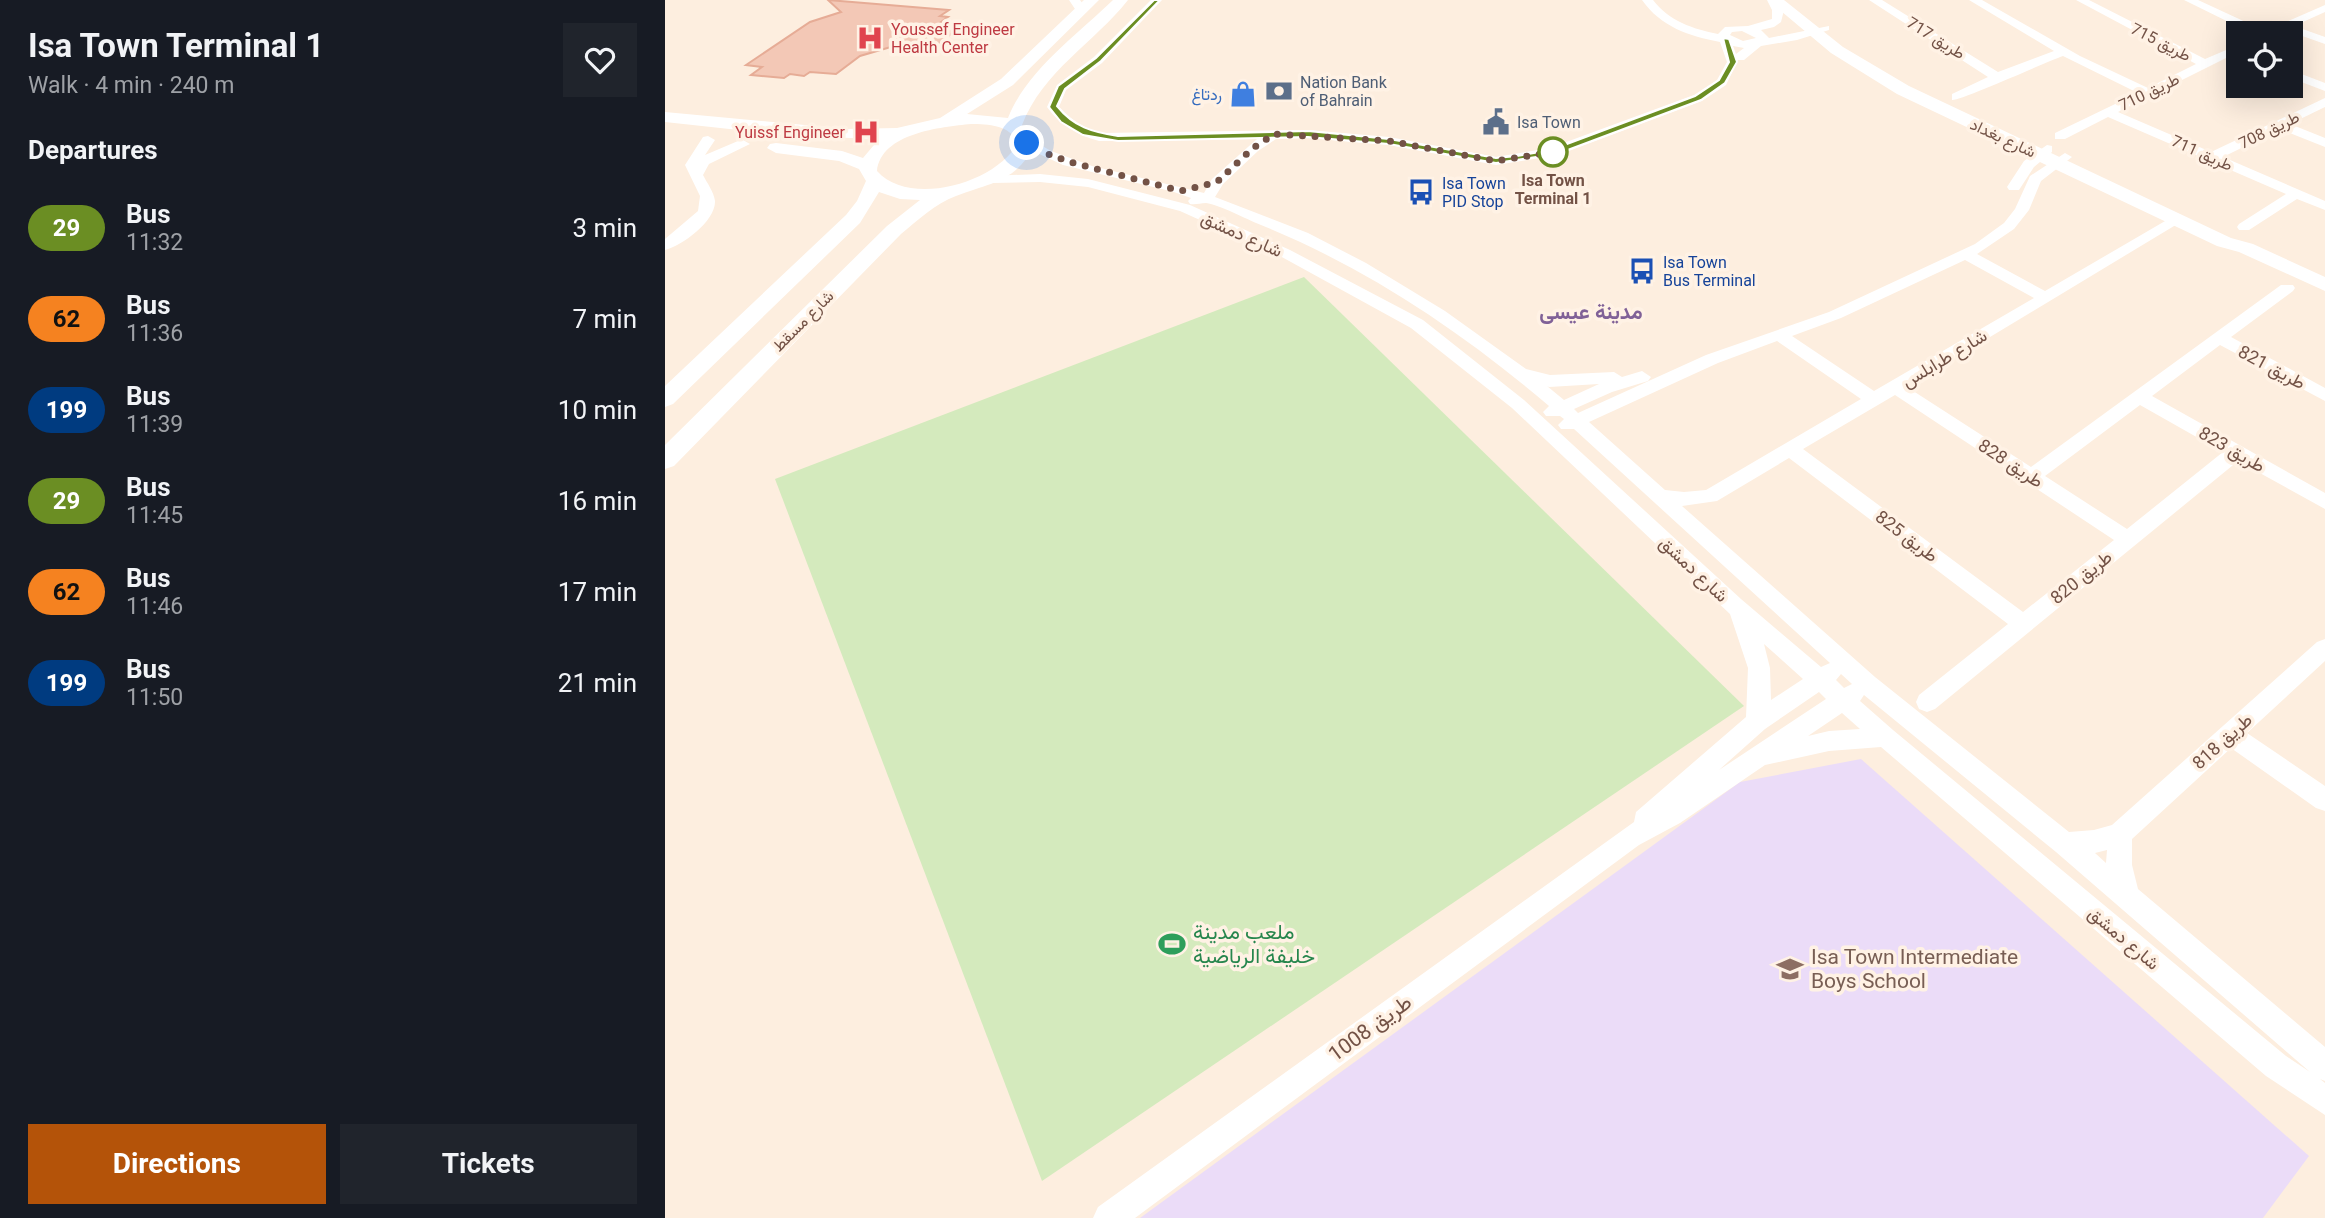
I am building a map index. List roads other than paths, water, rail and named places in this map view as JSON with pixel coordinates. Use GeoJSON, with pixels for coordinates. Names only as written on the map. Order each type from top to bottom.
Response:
{"type":"FeatureCollection","features":[{"type":"Feature","properties":{"kind":"street"},"geometry":{"type":"LineString","coordinates":[[1013,126],[1025,99],[1121,0]]}},
{"type":"Feature","properties":{"kind":"street"},"geometry":{"type":"LineString","coordinates":[[1157,0],[1098,60],[1061,88],[1053,107],[1064,121],[1086,133],[1099,136],[1250,141],[1274,134],[1353,137],[1496,161],[1517,159],[1553,152],[1698,98],[1722,82],[1754,34]]}},
{"type":"Feature","properties":{"kind":"street"},"geometry":{"type":"LineString","coordinates":[[1647,0],[1657,11],[1680,27],[1741,45],[1777,20],[1778,10],[1774,0]]}},
{"type":"Feature","properties":{"kind":"street","name":"شارع بغداد"},"geometry":{"type":"LineString","coordinates":[[1774,0],[1837,50],[1903,90],[2053,152],[2177,220],[2231,245],[2246,248]]}},
{"type":"Feature","properties":{"kind":"street","name":"شارع بغداد"},"geometry":{"type":"LineString","coordinates":[[1793,0],[1815,31],[1896,76],[2325,285]]}},
{"type":"Feature","properties":{"kind":"street","name":"طريق 717"},"geometry":{"type":"LineString","coordinates":[[1874,0],[1997,77]]}},
{"type":"Feature","properties":{"kind":"street"},"geometry":{"type":"LineString","coordinates":[[1974,0],[2063,52],[2147,92]]}},
{"type":"Feature","properties":{"kind":"street","name":"طريق 715"},"geometry":{"type":"LineString","coordinates":[[2081,0],[2205,64]]}},
{"type":"Feature","properties":{"kind":"street"},"geometry":{"type":"LineString","coordinates":[[2189,0],[2234,21]]}},
{"type":"Feature","properties":{"kind":"street"},"geometry":{"type":"LineString","coordinates":[[665,400],[853,219],[866,202],[875,152],[904,133],[942,121],[977,103],[1007,82],[1082,3]]}},
{"type":"Feature","properties":{"kind":"street"},"geometry":{"type":"LineString","coordinates":[[2295,21],[2325,8]]}},
{"type":"Feature","properties":{"kind":"street"},"geometry":{"type":"LineString","coordinates":[[1657,11],[1683,21],[1735,28],[1780,41],[1815,31]]}},
{"type":"Feature","properties":{"kind":"street"},"geometry":{"type":"LineString","coordinates":[[1735,28],[1723,34],[1736,60]]}},
{"type":"Feature","properties":{"kind":"street"},"geometry":{"type":"LineString","coordinates":[[1736,60],[1815,31]]}},
{"type":"Feature","properties":{"kind":"street"},"geometry":{"type":"LineString","coordinates":[[1754,34],[1815,31]]}},
{"type":"Feature","properties":{"kind":"street"},"geometry":{"type":"LineString","coordinates":[[2303,33],[2325,41]]}},
{"type":"Feature","properties":{"kind":"street"},"geometry":{"type":"LineString","coordinates":[[1956,97],[1997,77],[2063,52]]}},
{"type":"Feature","properties":{"kind":"street","name":"طريق 710"},"geometry":{"type":"LineString","coordinates":[[1712,359],[1835,315],[1966,254],[2001,234],[2023,207],[2029,189],[2053,152],[2108,112],[2226,55]]}},
{"type":"Feature","properties":{"kind":"street"},"geometry":{"type":"LineString","coordinates":[[2303,79],[2325,87]]}},
{"type":"Feature","properties":{"kind":"street","name":"طريق 708"},"geometry":{"type":"LineString","coordinates":[[2212,157],[2325,102]]}},
{"type":"Feature","properties":{"kind":"street","name":"طريق 711"},"geometry":{"type":"LineString","coordinates":[[2108,112],[2325,206]]}},
{"type":"Feature","properties":{"kind":"street"},"geometry":{"type":"LineString","coordinates":[[665,117],[808,132],[904,133]]}},
{"type":"Feature","properties":{"kind":"street"},"geometry":{"type":"LineString","coordinates":[[687,137],[842,156],[871,174],[887,189],[904,193],[947,192],[993,179],[1019,161],[1025,152],[1025,137],[1013,126],[982,119],[942,121]]}},
{"type":"Feature","properties":{"kind":"street"},"geometry":{"type":"LineString","coordinates":[[2281,125],[2325,143]]}},
{"type":"Feature","properties":{"kind":"street"},"geometry":{"type":"LineString","coordinates":[[665,246],[699,220],[707,209],[709,200],[692,165],[708,140],[737,133],[779,136],[808,132]]}},
{"type":"Feature","properties":{"kind":"street"},"geometry":{"type":"LineString","coordinates":[[1155,199],[1183,202],[1207,199],[1250,141]]}},
{"type":"Feature","properties":{"kind":"street","name":"شارع دمشق"},"geometry":{"type":"LineString","coordinates":[[1027,143],[1039,151],[1070,162],[1207,199],[1292,233],[1361,265],[1458,325],[1518,370],[1867,684],[2065,844],[2290,1034],[2325,1067]]}},
{"type":"Feature","properties":{"kind":"street"},"geometry":{"type":"LineString","coordinates":[[696,177],[703,161],[743,144]]}},
{"type":"Feature","properties":{"kind":"street","name":"شارع دمشق"},"geometry":{"type":"LineString","coordinates":[[993,179],[1040,178],[1088,183],[1185,208],[1249,236],[1417,324],[1543,427],[1734,605],[1822,679],[1885,737],[2276,1066],[2325,1100]]}},
{"type":"Feature","properties":{"kind":"street"},"geometry":{"type":"LineString","coordinates":[[1181,191],[1217,182]]}},
{"type":"Feature","properties":{"kind":"street","name":"شارع مسقط"},"geometry":{"type":"LineString","coordinates":[[665,460],[894,230],[921,207],[947,192]]}},
{"type":"Feature","properties":{"kind":"street"},"geometry":{"type":"LineString","coordinates":[[2244,227],[2296,194]]}},
{"type":"Feature","properties":{"kind":"street","name":"شارع طرابلس"},"geometry":{"type":"LineString","coordinates":[[1658,496],[1684,499],[1710,496],[2177,220]]}},
{"type":"Feature","properties":{"kind":"street"},"geometry":{"type":"LineString","coordinates":[[1966,254],[2046,298]]}},
{"type":"Feature","properties":{"kind":"street"},"geometry":{"type":"LineString","coordinates":[[2032,476],[2287,288]]}},
{"type":"Feature","properties":{"kind":"street"},"geometry":{"type":"LineString","coordinates":[[1780,336],[1874,399]]}},
{"type":"Feature","properties":{"kind":"street","name":"طريق 821"},"geometry":{"type":"LineString","coordinates":[[2219,338],[2325,396]]}},
{"type":"Feature","properties":{"kind":"street"},"geometry":{"type":"LineString","coordinates":[[1543,427],[1568,414],[1712,359]]}},
{"type":"Feature","properties":{"kind":"street"},"geometry":{"type":"LineString","coordinates":[[1568,414],[1606,388],[1696,361],[1712,359]]}},
{"type":"Feature","properties":{"kind":"street"},"geometry":{"type":"LineString","coordinates":[[1518,370],[1549,381],[1584,381],[1654,373]]}},
{"type":"Feature","properties":{"kind":"street","name":"طريق 828"},"geometry":{"type":"LineString","coordinates":[[1895,387],[2128,540]]}},
{"type":"Feature","properties":{"kind":"street","name":"طريق 823"},"geometry":{"type":"LineString","coordinates":[[2140,397],[2325,502]]}},
{"type":"Feature","properties":{"kind":"street","name":"طريق 825"},"geometry":{"type":"LineString","coordinates":[[1790,449],[2023,624]]}},
{"type":"Feature","properties":{"kind":"street","name":"طريق 820"},"geometry":{"type":"LineString","coordinates":[[1927,702],[2236,452]]}},
{"type":"Feature","properties":{"kind":"street"},"geometry":{"type":"LineString","coordinates":[[1703,536],[1702,515],[1710,496]]}},
{"type":"Feature","properties":{"kind":"street"},"geometry":{"type":"LineString","coordinates":[[1734,605],[1750,632],[1760,661],[1762,692],[1757,722]]}},
{"type":"Feature","properties":{"kind":"street","name":"طريق 818"},"geometry":{"type":"LineString","coordinates":[[2120,835],[2325,648]]}},
{"type":"Feature","properties":{"kind":"street","name":"طريق 1008"},"geometry":{"type":"LineString","coordinates":[[1630,837],[1665,801],[1757,722],[1843,663]]}},
{"type":"Feature","properties":{"kind":"street","name":"طريق 1008"},"geometry":{"type":"LineString","coordinates":[[1109,1218],[1630,837],[1671,815],[1867,684]]}},
{"type":"Feature","properties":{"kind":"street"},"geometry":{"type":"LineString","coordinates":[[2230,734],[2325,800]]}},
{"type":"Feature","properties":{"kind":"street","name":"طريق 1008"},"geometry":{"type":"LineString","coordinates":[[1744,765],[1783,751],[1829,741],[1885,737]]}},
{"type":"Feature","properties":{"kind":"street"},"geometry":{"type":"LineString","coordinates":[[2065,844],[2094,842],[2120,835],[2119,864],[2127,898]]}},
{"type":"Feature","properties":{"kind":"place","name":"Youssef Engineer Health Center"},"geometry":{"type":"Point","coordinates":[870,38]}},
{"type":"Feature","properties":{"kind":"place","name":"Nation Bank of Bahrain"},"geometry":{"type":"Point","coordinates":[1279,91]}},
{"type":"Feature","properties":{"kind":"place","name":"ردتاغ"},"geometry":{"type":"Point","coordinates":[1243,94]}},
{"type":"Feature","properties":{"kind":"place","name":"Isa Town"},"geometry":{"type":"Point","coordinates":[1496,122]}},
{"type":"Feature","properties":{"kind":"place","name":"Yuissf Engineer"},"geometry":{"type":"Point","coordinates":[866,132]}},
{"type":"Feature","properties":{"kind":"place","name":"Isa Town Terminal 1"},"geometry":{"type":"Point","coordinates":[1553,152]}},
{"type":"Feature","properties":{"kind":"place","name":"Isa Town PID Stop"},"geometry":{"type":"Point","coordinates":[1421,192]}},
{"type":"Feature","properties":{"kind":"place","name":"Isa Town Bus Terminal"},"geometry":{"type":"Point","coordinates":[1642,271]}},
{"type":"Feature","properties":{"kind":"place","name":"ملعب مدينة خليفة الرياضية"},"geometry":{"type":"Point","coordinates":[1172,944]}},
{"type":"Feature","properties":{"kind":"place","name":"Isa Town Intermediate Boys School"},"geometry":{"type":"Point","coordinates":[1790,969]}},
{"type":"Feature","properties":{"kind":"district","name":"مدينة عيسى"},"geometry":{"type":"Point","coordinates":[1591,312]}}]}
